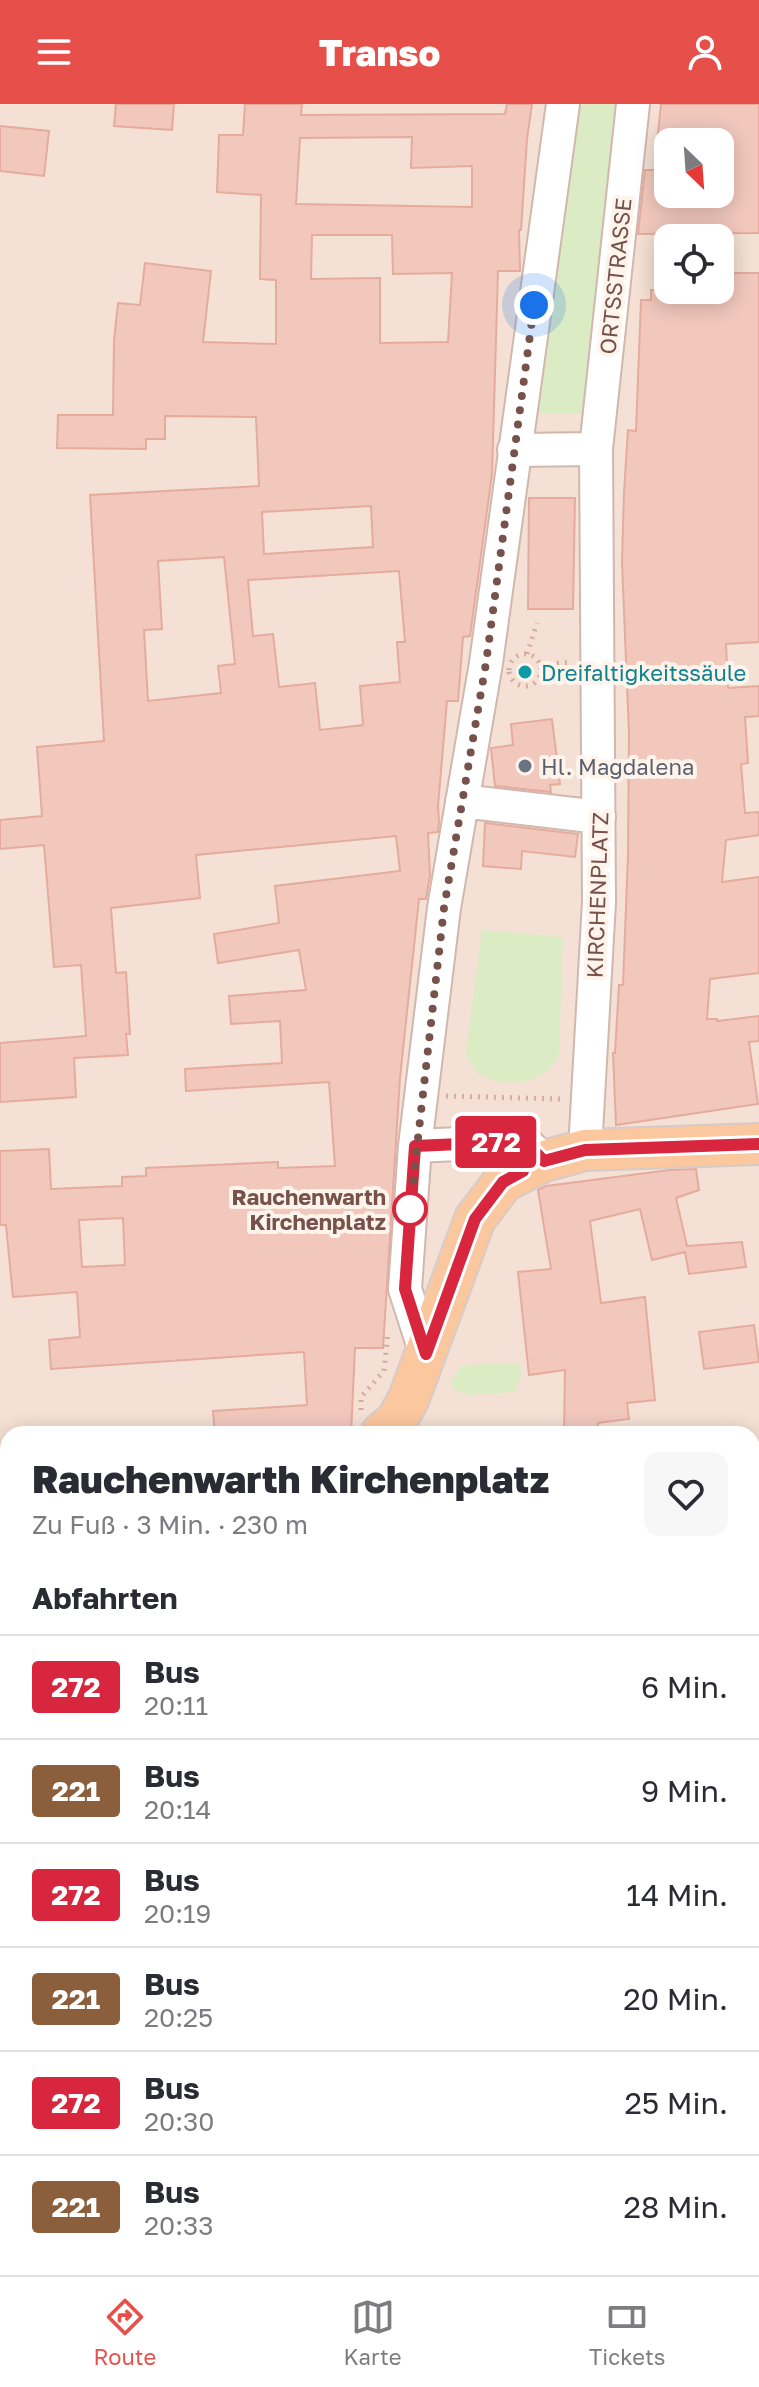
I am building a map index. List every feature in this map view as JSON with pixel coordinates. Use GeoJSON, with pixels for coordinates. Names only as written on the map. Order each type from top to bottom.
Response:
{"type":"FeatureCollection","features":[{"type":"Feature","properties":{"kind":"main road"},"geometry":{"type":"LineString","coordinates":[[390,1426],[409,1398],[475,1219],[503,1182],[544,1161],[585,1150],[759,1144]]}},
{"type":"Feature","properties":{"kind":"street"},"geometry":{"type":"LineString","coordinates":[[426,1354],[405,1289],[415,1146],[444,908],[486,663],[563,104]]}},
{"type":"Feature","properties":{"kind":"street","name":"ORTSSTRASSE"},"geometry":{"type":"LineString","coordinates":[[596,449],[633,104]]}},
{"type":"Feature","properties":{"kind":"street"},"geometry":{"type":"LineString","coordinates":[[514,450],[596,449]]}},
{"type":"Feature","properties":{"kind":"street","name":"KIRCHENPLATZ"},"geometry":{"type":"LineString","coordinates":[[585,1150],[599,902],[596,449]]}},
{"type":"Feature","properties":{"kind":"street"},"geometry":{"type":"LineString","coordinates":[[462,801],[599,817]]}},
{"type":"Feature","properties":{"kind":"street"},"geometry":{"type":"LineString","coordinates":[[415,1146],[524,1141],[544,1161]]}},
{"type":"Feature","properties":{"kind":"path"},"geometry":{"type":"LineString","coordinates":[[527,654],[537,623]]}},
{"type":"Feature","properties":{"kind":"path"},"geometry":{"type":"LineString","coordinates":[[527,654],[536,658],[541,665],[541,675],[535,683],[526,687],[510,677],[509,667],[515,657],[527,654]]}},
{"type":"Feature","properties":{"kind":"path"},"geometry":{"type":"LineString","coordinates":[[421,1095],[588,1100]]}},
{"type":"Feature","properties":{"kind":"shaded area"},"geometry":{"type":"Polygon","coordinates":[[[0,104],[759,104],[759,1426],[0,1426],[0,104]]]}},
{"type":"Feature","properties":{"kind":"green space"},"geometry":{"type":"Polygon","coordinates":[[[577,104],[618,104],[591,413],[538,414],[541,361],[577,104]]]}},
{"type":"Feature","properties":{"kind":"green space"},"geometry":{"type":"Polygon","coordinates":[[[482,930],[563,937],[559,1055],[553,1065],[536,1078],[513,1082],[490,1079],[475,1070],[466,1053],[482,930]]]}},
{"type":"Feature","properties":{"kind":"green space"},"geometry":{"type":"Polygon","coordinates":[[[520,1363],[521,1377],[515,1392],[468,1395],[453,1389],[450,1383],[462,1365],[520,1363]]]}},
{"type":"Feature","properties":{"kind":"building"},"geometry":{"type":"Polygon","coordinates":[[[116,104],[174,104],[172,130],[114,126],[116,104]]]}},
{"type":"Feature","properties":{"kind":"building"},"geometry":{"type":"Polygon","coordinates":[[[245,104],[302,104],[301,115],[505,114],[507,104],[532,104],[519,230],[520,271],[498,271],[492,474],[470,636],[463,637],[458,701],[447,701],[438,832],[428,833],[430,875],[426,899],[419,899],[400,1078],[383,1348],[355,1348],[351,1426],[214,1426],[213,1411],[307,1405],[304,1352],[51,1369],[49,1340],[80,1337],[77,1292],[13,1297],[6,1225],[0,1225],[0,1151],[49,1149],[51,1189],[122,1186],[122,1177],[146,1176],[146,1168],[278,1162],[278,1168],[335,1166],[329,1082],[186,1091],[185,1069],[282,1063],[280,1021],[231,1024],[229,996],[306,990],[299,950],[218,963],[214,934],[279,923],[275,886],[400,871],[396,836],[196,855],[200,898],[111,908],[116,973],[126,972],[130,1034],[126,1034],[128,1055],[74,1058],[76,1097],[0,1102],[0,1043],[86,1036],[81,965],[54,967],[44,845],[0,849],[0,820],[42,816],[37,747],[104,741],[90,495],[259,486],[256,417],[165,416],[165,439],[146,439],[146,449],[57,448],[58,415],[113,415],[118,303],[140,305],[145,263],[211,271],[203,342],[276,344],[276,280],[260,279],[261,195],[217,192],[219,135],[243,135],[245,104]],[[412,137],[300,138],[296,204],[472,207],[472,166],[411,168],[412,137]],[[312,235],[311,279],[380,278],[380,343],[448,342],[452,273],[393,274],[392,235],[312,235]],[[371,506],[262,512],[264,554],[373,547],[371,506]],[[224,557],[158,561],[162,629],[144,630],[148,701],[221,693],[218,666],[235,664],[224,557]],[[399,571],[248,580],[253,636],[273,634],[279,687],[315,683],[320,730],[363,725],[360,686],[400,682],[397,642],[405,642],[399,571]],[[123,1218],[79,1220],[82,1267],[125,1265],[123,1218]]]}},
{"type":"Feature","properties":{"kind":"building"},"geometry":{"type":"Polygon","coordinates":[[[661,104],[759,104],[759,233],[734,233],[734,224],[654,224],[654,234],[638,234],[645,170],[654,170],[654,208],[734,208],[734,128],[658,128],[661,104]]]}},
{"type":"Feature","properties":{"kind":"building"},"geometry":{"type":"Polygon","coordinates":[[[0,126],[49,131],[44,176],[0,171],[0,126]]]}},
{"type":"Feature","properties":{"kind":"building"},"geometry":{"type":"Polygon","coordinates":[[[734,273],[759,273],[759,642],[726,644],[728,688],[759,686],[759,716],[745,717],[748,763],[741,764],[745,813],[759,812],[759,835],[726,840],[722,882],[759,877],[759,973],[710,979],[707,1019],[717,1021],[759,1016],[759,1041],[749,1042],[758,1104],[616,1125],[613,1053],[619,985],[623,985],[628,855],[629,733],[622,562],[624,493],[628,430],[636,431],[641,300],[651,300],[651,290],[654,290],[654,304],[734,304],[734,273]]]}},
{"type":"Feature","properties":{"kind":"building"},"geometry":{"type":"Polygon","coordinates":[[[529,498],[575,498],[573,609],[528,609],[529,498]]]}},
{"type":"Feature","properties":{"kind":"building","name":"Hl. Magdalena"},"geometry":{"type":"Polygon","coordinates":[[[552,719],[560,784],[550,785],[551,792],[495,786],[491,748],[513,745],[511,724],[552,719]]]}},
{"type":"Feature","properties":{"kind":"building"},"geometry":{"type":"Polygon","coordinates":[[[485,823],[578,834],[575,857],[522,851],[521,869],[483,866],[485,823]]]}},
{"type":"Feature","properties":{"kind":"building"},"geometry":{"type":"Polygon","coordinates":[[[696,1169],[699,1190],[676,1198],[687,1246],[742,1242],[746,1267],[689,1274],[685,1252],[652,1260],[640,1209],[590,1221],[601,1303],[645,1297],[655,1400],[627,1403],[629,1419],[598,1423],[598,1426],[564,1426],[565,1370],[529,1375],[518,1272],[551,1269],[538,1190],[546,1186],[696,1169]]]}},
{"type":"Feature","properties":{"kind":"building"},"geometry":{"type":"Polygon","coordinates":[[[754,1325],[759,1362],[704,1369],[699,1332],[754,1325]]]}},
{"type":"Feature","properties":{"kind":"bus line","name":"272"},"geometry":{"type":"LineString","coordinates":[[523,1171],[503,1182],[475,1219],[426,1354],[405,1289],[415,1146],[524,1141],[544,1161],[585,1150],[759,1144]]}},
{"type":"Feature","properties":{"kind":"place","name":"Dreifaltigkeitssäule"},"geometry":{"type":"Point","coordinates":[525,672]}},
{"type":"Feature","properties":{"kind":"place","name":"Hl. Magdalena"},"geometry":{"type":"Point","coordinates":[525,766]}},
{"type":"Feature","properties":{"kind":"place","name":"Rauchenwarth Kirchenplatz"},"geometry":{"type":"Point","coordinates":[410,1209]}},
{"type":"Feature","properties":{"kind":"route"},"geometry":{"type":"LineString","coordinates":[[410,1209],[444,908],[486,663],[534,305]]}}]}
